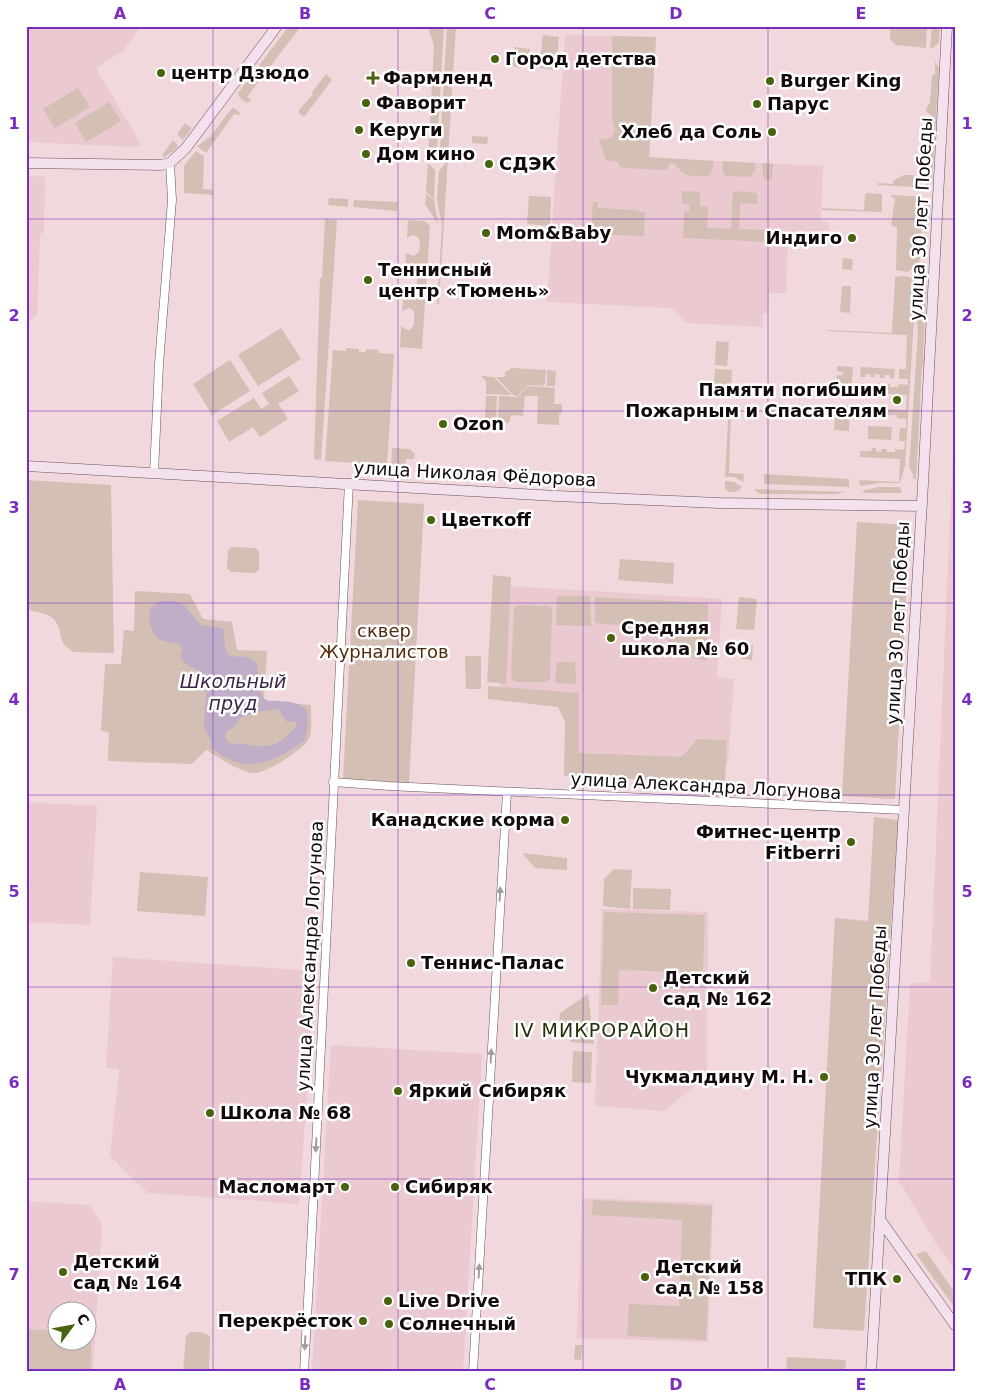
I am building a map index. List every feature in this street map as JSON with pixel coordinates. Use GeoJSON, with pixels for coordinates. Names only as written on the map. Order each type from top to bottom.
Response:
{"type":"FeatureCollection","features":[{"type":"Feature","properties":{"kind":"street"},"geometry":{"type":"LineString","coordinates":[[26,163],[161,165],[170,163],[186,148],[276,26]]}},
{"type":"Feature","properties":{"kind":"street","name":"улица 30 лет Победы"},"geometry":{"type":"LineString","coordinates":[[871,1372],[948,26]]}},
{"type":"Feature","properties":{"kind":"street"},"geometry":{"type":"LineString","coordinates":[[154,473],[160,345],[172,200],[170,163]]}},
{"type":"Feature","properties":{"kind":"street","name":"улица Николая Фёдорова"},"geometry":{"type":"LineString","coordinates":[[26,466],[719,503],[922,506]]}},
{"type":"Feature","properties":{"kind":"street","name":"улица Александра Логунова"},"geometry":{"type":"LineString","coordinates":[[304,1372],[349,483]]}},
{"type":"Feature","properties":{"kind":"street","name":"улица Александра Логунова"},"geometry":{"type":"LineString","coordinates":[[333,782],[904,810]]}},
{"type":"Feature","properties":{"kind":"street"},"geometry":{"type":"LineString","coordinates":[[473,1372],[507,792]]}},
{"type":"Feature","properties":{"kind":"street"},"geometry":{"type":"LineString","coordinates":[[880,1222],[955,1325]]}},
{"type":"Feature","properties":{"kind":"shaded area"},"geometry":{"type":"Polygon","coordinates":[[[26,26],[141,26],[123,51],[96,68],[141,144],[136,147],[26,142],[26,26]]]}},
{"type":"Feature","properties":{"kind":"shaded area"},"geometry":{"type":"Polygon","coordinates":[[[565,35],[656,37],[649,158],[823,166],[821,222],[829,223],[829,236],[809,235],[808,244],[788,243],[786,293],[769,293],[768,313],[763,313],[763,327],[686,323],[672,308],[547,302],[565,35]]]}},
{"type":"Feature","properties":{"kind":"shaded area"},"geometry":{"type":"Polygon","coordinates":[[[26,176],[45,177],[44,231],[40,235],[37,315],[26,324],[26,176]]]}},
{"type":"Feature","properties":{"kind":"shaded area"},"geometry":{"type":"Polygon","coordinates":[[[955,406],[955,1270],[938,1247],[899,1181],[910,984],[930,982],[955,406]]]}},
{"type":"Feature","properties":{"kind":"shaded area","name":"Средняя школа № 60"},"geometry":{"type":"Polygon","coordinates":[[[506,586],[722,599],[717,677],[734,679],[728,764],[572,754],[575,698],[499,693],[506,586]]]}},
{"type":"Feature","properties":{"kind":"shaded area"},"geometry":{"type":"Polygon","coordinates":[[[26,802],[97,806],[90,925],[26,922],[26,802]]]}},
{"type":"Feature","properties":{"kind":"shaded area","name":"Детский сад № 162"},"geometry":{"type":"Polygon","coordinates":[[[602,909],[708,912],[707,1076],[664,1111],[595,1106],[602,909]]]}},
{"type":"Feature","properties":{"kind":"shaded area","name":"Школа № 68"},"geometry":{"type":"Polygon","coordinates":[[[113,957],[313,971],[310,1058],[299,1204],[148,1193],[110,1156],[119,1069],[106,1068],[113,957]]]}},
{"type":"Feature","properties":{"kind":"shaded area"},"geometry":{"type":"Polygon","coordinates":[[[331,1045],[482,1054],[463,1372],[312,1372],[331,1045]]]}},
{"type":"Feature","properties":{"kind":"shaded area","name":"Детский сад № 158"},"geometry":{"type":"Polygon","coordinates":[[[582,1198],[713,1203],[708,1342],[577,1338],[582,1198]]]}},
{"type":"Feature","properties":{"kind":"shaded area","name":"Детский сад № 164"},"geometry":{"type":"Polygon","coordinates":[[[26,1201],[90,1205],[102,1224],[97,1300],[48,1300],[48,1350],[94,1350],[93,1372],[26,1372],[26,1201]]]}},
{"type":"Feature","properties":{"kind":"green space"},"geometry":{"type":"Polygon","coordinates":[[[289,26],[301,26],[247,97],[251,100],[247,103],[239,97],[238,93],[289,26]]]}},
{"type":"Feature","properties":{"kind":"green space"},"geometry":{"type":"Polygon","coordinates":[[[430,26],[444,26],[437,149],[436,153],[428,160],[434,45],[429,31],[430,26]]]}},
{"type":"Feature","properties":{"kind":"green space"},"geometry":{"type":"Polygon","coordinates":[[[447,26],[456,26],[439,304],[437,304],[442,226],[437,199],[439,171],[445,164],[440,149],[447,26]]]}},
{"type":"Feature","properties":{"kind":"green space"},"geometry":{"type":"Polygon","coordinates":[[[890,26],[927,26],[926,48],[896,45],[890,39],[890,26]]]}},
{"type":"Feature","properties":{"kind":"green space"},"geometry":{"type":"Polygon","coordinates":[[[932,26],[940,26],[939,42],[933,48],[930,48],[932,26]]]}},
{"type":"Feature","properties":{"kind":"green space"},"geometry":{"type":"Polygon","coordinates":[[[543,35],[559,37],[555,70],[539,68],[543,35]]]}},
{"type":"Feature","properties":{"kind":"green space"},"geometry":{"type":"Polygon","coordinates":[[[612,36],[656,37],[649,157],[714,161],[711,173],[708,176],[685,174],[675,164],[670,163],[667,170],[621,168],[618,162],[606,160],[599,140],[611,138],[615,131],[612,119],[612,36]]]}},
{"type":"Feature","properties":{"kind":"green space"},"geometry":{"type":"Polygon","coordinates":[[[514,47],[530,49],[528,63],[521,68],[512,66],[514,47]]]}},
{"type":"Feature","properties":{"kind":"green space"},"geometry":{"type":"Polygon","coordinates":[[[935,61],[939,69],[932,180],[926,187],[933,126],[932,116],[926,109],[930,103],[932,75],[935,74],[935,61]]]}},
{"type":"Feature","properties":{"kind":"green space"},"geometry":{"type":"Polygon","coordinates":[[[326,74],[332,80],[304,117],[299,113],[299,110],[313,94],[312,92],[326,74]]]}},
{"type":"Feature","properties":{"kind":"green space"},"geometry":{"type":"Polygon","coordinates":[[[78,88],[90,107],[55,128],[43,109],[78,88]]]}},
{"type":"Feature","properties":{"kind":"green space"},"geometry":{"type":"Polygon","coordinates":[[[109,102],[121,121],[86,142],[75,123],[109,102]]]}},
{"type":"Feature","properties":{"kind":"green space"},"geometry":{"type":"Polygon","coordinates":[[[234,108],[240,113],[239,115],[234,114],[206,153],[197,146],[210,137],[231,109],[234,108]]]}},
{"type":"Feature","properties":{"kind":"green space"},"geometry":{"type":"Polygon","coordinates":[[[185,123],[192,128],[183,140],[177,134],[185,123]]]}},
{"type":"Feature","properties":{"kind":"green space"},"geometry":{"type":"Polygon","coordinates":[[[472,136],[488,137],[487,144],[472,143],[472,136]]]}},
{"type":"Feature","properties":{"kind":"green space"},"geometry":{"type":"Polygon","coordinates":[[[173,140],[178,146],[163,158],[163,154],[173,140]]]}},
{"type":"Feature","properties":{"kind":"green space"},"geometry":{"type":"Polygon","coordinates":[[[196,151],[204,156],[203,189],[213,190],[213,195],[184,193],[184,166],[196,151]]]}},
{"type":"Feature","properties":{"kind":"green space"},"geometry":{"type":"Polygon","coordinates":[[[723,161],[755,163],[755,170],[750,177],[726,176],[723,173],[723,161]]]}},
{"type":"Feature","properties":{"kind":"green space"},"geometry":{"type":"Polygon","coordinates":[[[428,163],[435,170],[434,199],[426,192],[428,163]]]}},
{"type":"Feature","properties":{"kind":"green space"},"geometry":{"type":"Polygon","coordinates":[[[762,163],[773,164],[772,180],[764,179],[762,163]]]}},
{"type":"Feature","properties":{"kind":"green space"},"geometry":{"type":"Polygon","coordinates":[[[904,175],[914,175],[913,187],[878,185],[878,183],[893,184],[893,181],[904,175]]]}},
{"type":"Feature","properties":{"kind":"green space"},"geometry":{"type":"Polygon","coordinates":[[[682,191],[700,192],[700,206],[708,206],[707,228],[731,229],[733,191],[757,193],[757,204],[740,203],[739,229],[771,230],[771,242],[683,238],[684,211],[689,212],[689,204],[682,203],[682,191]]]}},
{"type":"Feature","properties":{"kind":"green space"},"geometry":{"type":"Polygon","coordinates":[[[867,193],[882,194],[882,212],[822,210],[822,208],[864,210],[865,195],[867,193]]]}},
{"type":"Feature","properties":{"kind":"green space"},"geometry":{"type":"Polygon","coordinates":[[[426,194],[434,200],[438,224],[425,204],[426,194]]]}},
{"type":"Feature","properties":{"kind":"green space"},"geometry":{"type":"Polygon","coordinates":[[[892,195],[922,197],[921,257],[918,270],[908,272],[896,270],[897,227],[891,226],[895,198],[891,197],[892,195]]]}},
{"type":"Feature","properties":{"kind":"green space"},"geometry":{"type":"Polygon","coordinates":[[[529,196],[551,197],[550,226],[527,224],[529,196]]]}},
{"type":"Feature","properties":{"kind":"green space"},"geometry":{"type":"Polygon","coordinates":[[[329,198],[348,199],[348,207],[328,205],[329,198]]]}},
{"type":"Feature","properties":{"kind":"green space"},"geometry":{"type":"Polygon","coordinates":[[[925,198],[930,206],[927,233],[924,232],[925,198]]]}},
{"type":"Feature","properties":{"kind":"green space"},"geometry":{"type":"Polygon","coordinates":[[[354,200],[398,202],[397,211],[353,207],[354,200]]]}},
{"type":"Feature","properties":{"kind":"green space"},"geometry":{"type":"Polygon","coordinates":[[[593,202],[598,202],[598,208],[645,212],[644,236],[591,234],[593,202]]]}},
{"type":"Feature","properties":{"kind":"green space"},"geometry":{"type":"Polygon","coordinates":[[[325,219],[337,220],[321,460],[314,459],[320,278],[322,278],[325,219]]]}},
{"type":"Feature","properties":{"kind":"green space"},"geometry":{"type":"Polygon","coordinates":[[[408,220],[424,221],[430,226],[422,349],[400,347],[401,326],[410,330],[414,325],[414,311],[409,308],[402,311],[404,289],[410,293],[413,292],[417,284],[417,276],[414,273],[409,271],[405,273],[406,253],[414,256],[419,252],[420,246],[418,237],[413,235],[407,238],[408,220]]]}},
{"type":"Feature","properties":{"kind":"green space"},"geometry":{"type":"Polygon","coordinates":[[[843,258],[853,259],[852,270],[842,269],[843,258]]]}},
{"type":"Feature","properties":{"kind":"green space"},"geometry":{"type":"Polygon","coordinates":[[[895,277],[918,278],[905,466],[900,483],[879,483],[860,486],[859,480],[899,482],[900,459],[860,457],[860,451],[871,451],[872,448],[876,448],[876,451],[881,452],[882,449],[887,449],[887,452],[895,452],[895,449],[904,450],[905,441],[899,441],[900,428],[906,428],[906,419],[897,418],[897,415],[889,415],[888,418],[883,418],[883,414],[873,417],[873,414],[863,413],[863,417],[858,416],[859,407],[906,410],[907,395],[860,392],[860,383],[864,383],[865,386],[874,386],[874,383],[880,383],[880,386],[884,387],[885,384],[890,384],[890,387],[898,387],[899,384],[908,385],[908,379],[899,379],[899,369],[906,369],[907,335],[827,330],[892,333],[895,277]]]}},
{"type":"Feature","properties":{"kind":"green space"},"geometry":{"type":"Polygon","coordinates":[[[922,279],[927,283],[923,355],[925,359],[922,367],[916,479],[913,479],[913,474],[909,467],[918,333],[917,318],[920,307],[922,279]]]}},
{"type":"Feature","properties":{"kind":"green space"},"geometry":{"type":"Polygon","coordinates":[[[842,286],[851,286],[850,313],[840,312],[842,286]]]}},
{"type":"Feature","properties":{"kind":"green space"},"geometry":{"type":"Polygon","coordinates":[[[281,328],[301,359],[258,386],[238,355],[281,328]]]}},
{"type":"Feature","properties":{"kind":"green space"},"geometry":{"type":"Polygon","coordinates":[[[716,341],[729,342],[727,366],[715,365],[716,341]]]}},
{"type":"Feature","properties":{"kind":"green space"},"geometry":{"type":"Polygon","coordinates":[[[346,348],[359,349],[359,352],[366,352],[366,349],[379,350],[379,353],[394,354],[387,465],[325,461],[333,350],[346,351],[346,348]]]}},
{"type":"Feature","properties":{"kind":"green space"},"geometry":{"type":"Polygon","coordinates":[[[230,360],[250,391],[212,415],[193,384],[230,360]]]}},
{"type":"Feature","properties":{"kind":"green space"},"geometry":{"type":"Polygon","coordinates":[[[837,366],[853,367],[851,392],[836,391],[837,375],[843,375],[843,372],[837,371],[837,366]]]}},
{"type":"Feature","properties":{"kind":"green space"},"geometry":{"type":"Polygon","coordinates":[[[861,367],[895,369],[894,379],[890,378],[890,375],[880,378],[880,375],[875,374],[875,377],[865,374],[865,377],[860,377],[861,367]]]}},
{"type":"Feature","properties":{"kind":"green space"},"geometry":{"type":"Polygon","coordinates":[[[512,368],[546,370],[545,384],[542,384],[545,386],[528,385],[517,396],[513,395],[496,377],[505,377],[505,372],[512,368]]]}},
{"type":"Feature","properties":{"kind":"green space"},"geometry":{"type":"Polygon","coordinates":[[[715,369],[732,370],[731,385],[714,384],[715,369]]]}},
{"type":"Feature","properties":{"kind":"green space"},"geometry":{"type":"Polygon","coordinates":[[[547,370],[556,371],[555,386],[547,386],[547,370]]]}},
{"type":"Feature","properties":{"kind":"green space"},"geometry":{"type":"Polygon","coordinates":[[[289,376],[299,391],[278,404],[288,419],[260,437],[253,427],[229,442],[217,421],[254,398],[261,409],[269,404],[262,393],[289,376]]]}},
{"type":"Feature","properties":{"kind":"green space"},"geometry":{"type":"Polygon","coordinates":[[[481,376],[494,377],[511,395],[486,394],[486,381],[481,376]]]}},
{"type":"Feature","properties":{"kind":"green space"},"geometry":{"type":"Polygon","coordinates":[[[528,386],[555,388],[554,404],[562,404],[562,413],[559,414],[559,425],[537,424],[538,396],[525,396],[523,416],[511,415],[509,423],[498,421],[499,396],[517,397],[528,386]]]}},
{"type":"Feature","properties":{"kind":"green space"},"geometry":{"type":"Polygon","coordinates":[[[486,396],[497,396],[496,421],[488,421],[485,418],[486,396]]]}},
{"type":"Feature","properties":{"kind":"green space"},"geometry":{"type":"Polygon","coordinates":[[[836,405],[850,406],[849,431],[834,430],[836,405]]]}},
{"type":"Feature","properties":{"kind":"green space"},"geometry":{"type":"Polygon","coordinates":[[[726,413],[731,413],[729,473],[744,474],[743,482],[735,477],[725,477],[728,421],[726,413]]]}},
{"type":"Feature","properties":{"kind":"green space"},"geometry":{"type":"Polygon","coordinates":[[[868,426],[892,427],[891,440],[868,439],[868,426]]]}},
{"type":"Feature","properties":{"kind":"green space"},"geometry":{"type":"Polygon","coordinates":[[[392,448],[410,449],[415,454],[414,459],[406,459],[406,466],[391,465],[392,448]]]}},
{"type":"Feature","properties":{"kind":"green space"},"geometry":{"type":"Polygon","coordinates":[[[764,474],[849,479],[849,487],[764,484],[764,474]]]}},
{"type":"Feature","properties":{"kind":"green space"},"geometry":{"type":"Polygon","coordinates":[[[26,480],[111,485],[114,653],[74,652],[63,642],[54,619],[26,609],[26,480]]]}},
{"type":"Feature","properties":{"kind":"green space"},"geometry":{"type":"Polygon","coordinates":[[[725,481],[734,482],[742,487],[735,492],[727,491],[725,481]]]}},
{"type":"Feature","properties":{"kind":"green space"},"geometry":{"type":"Polygon","coordinates":[[[879,487],[900,487],[902,493],[865,493],[862,491],[879,487]]]}},
{"type":"Feature","properties":{"kind":"green space"},"geometry":{"type":"Polygon","coordinates":[[[754,489],[846,492],[835,494],[760,494],[754,489]]]}},
{"type":"Feature","properties":{"kind":"green space","name":"сквер Журналистов"},"geometry":{"type":"Polygon","coordinates":[[[358,500],[424,504],[409,783],[343,779],[358,500]]]}},
{"type":"Feature","properties":{"kind":"green space"},"geometry":{"type":"Polygon","coordinates":[[[857,522],[910,525],[895,799],[842,796],[857,522]]]}},
{"type":"Feature","properties":{"kind":"green space"},"geometry":{"type":"Polygon","coordinates":[[[232,547],[256,548],[259,552],[259,570],[255,573],[231,572],[227,568],[228,550],[232,547]]]}},
{"type":"Feature","properties":{"kind":"green space"},"geometry":{"type":"Polygon","coordinates":[[[620,559],[674,563],[673,584],[618,580],[620,559]]]}},
{"type":"Feature","properties":{"kind":"green space"},"geometry":{"type":"Polygon","coordinates":[[[493,575],[511,577],[506,684],[487,682],[493,575]]]}},
{"type":"Feature","properties":{"kind":"green space"},"geometry":{"type":"Polygon","coordinates":[[[135,591],[190,594],[203,619],[232,622],[237,650],[267,651],[264,701],[311,705],[310,736],[302,747],[286,759],[256,773],[250,773],[237,768],[206,750],[192,764],[108,761],[109,732],[101,731],[105,664],[121,664],[124,630],[134,631],[135,591]]]}},
{"type":"Feature","properties":{"kind":"green space"},"geometry":{"type":"Polygon","coordinates":[[[557,596],[590,596],[591,626],[556,625],[557,596]]]}},
{"type":"Feature","properties":{"kind":"green space"},"geometry":{"type":"Polygon","coordinates":[[[595,597],[708,603],[707,661],[669,652],[666,629],[595,623],[595,597]]]}},
{"type":"Feature","properties":{"kind":"green space"},"geometry":{"type":"Polygon","coordinates":[[[739,597],[757,599],[754,630],[736,629],[739,597]]]}},
{"type":"Feature","properties":{"kind":"green space"},"geometry":{"type":"Polygon","coordinates":[[[519,605],[549,606],[552,610],[550,679],[546,682],[516,682],[511,678],[514,609],[519,605]]]}},
{"type":"Feature","properties":{"kind":"green space"},"geometry":{"type":"Polygon","coordinates":[[[742,644],[753,645],[752,660],[741,659],[742,644]]]}},
{"type":"Feature","properties":{"kind":"green space"},"geometry":{"type":"Polygon","coordinates":[[[465,656],[481,656],[481,689],[466,689],[465,656]]]}},
{"type":"Feature","properties":{"kind":"green space"},"geometry":{"type":"Polygon","coordinates":[[[557,662],[575,662],[576,684],[555,683],[557,662]]]}},
{"type":"Feature","properties":{"kind":"green space"},"geometry":{"type":"Polygon","coordinates":[[[488,686],[579,693],[579,753],[682,757],[697,739],[727,740],[725,783],[564,776],[565,722],[558,707],[488,699],[488,686]]]}},
{"type":"Feature","properties":{"kind":"green space"},"geometry":{"type":"Polygon","coordinates":[[[874,817],[898,820],[864,1331],[813,1328],[835,918],[868,921],[874,817]]]}},
{"type":"Feature","properties":{"kind":"green space"},"geometry":{"type":"Polygon","coordinates":[[[522,853],[567,858],[567,870],[535,868],[522,853]]]}},
{"type":"Feature","properties":{"kind":"green space"},"geometry":{"type":"Polygon","coordinates":[[[614,869],[632,870],[630,909],[603,906],[604,879],[614,869]]]}},
{"type":"Feature","properties":{"kind":"green space"},"geometry":{"type":"Polygon","coordinates":[[[140,872],[208,877],[205,916],[137,911],[140,872]]]}},
{"type":"Feature","properties":{"kind":"green space"},"geometry":{"type":"Polygon","coordinates":[[[633,888],[671,889],[670,910],[633,909],[633,888]]]}},
{"type":"Feature","properties":{"kind":"green space"},"geometry":{"type":"Polygon","coordinates":[[[604,912],[705,915],[703,973],[619,970],[618,1005],[601,1005],[604,912]]]}},
{"type":"Feature","properties":{"kind":"green space"},"geometry":{"type":"Polygon","coordinates":[[[588,994],[594,1044],[570,1042],[570,1023],[559,1022],[560,1013],[588,994]]]}},
{"type":"Feature","properties":{"kind":"green space"},"geometry":{"type":"Polygon","coordinates":[[[573,1051],[592,1052],[591,1083],[572,1082],[573,1051]]]}},
{"type":"Feature","properties":{"kind":"green space"},"geometry":{"type":"Polygon","coordinates":[[[593,1200],[712,1206],[706,1340],[627,1336],[629,1304],[679,1306],[682,1220],[592,1215],[593,1200]]]}},
{"type":"Feature","properties":{"kind":"green space"},"geometry":{"type":"Polygon","coordinates":[[[926,1251],[955,1293],[955,1308],[916,1254],[926,1251]]]}},
{"type":"Feature","properties":{"kind":"green space"},"geometry":{"type":"Polygon","coordinates":[[[26,1329],[48,1330],[48,1350],[91,1350],[90,1372],[26,1370],[26,1329]]]}},
{"type":"Feature","properties":{"kind":"green space"},"geometry":{"type":"Polygon","coordinates":[[[190,1332],[204,1333],[210,1338],[209,1372],[183,1372],[186,1336],[190,1332]]]}},
{"type":"Feature","properties":{"kind":"green space"},"geometry":{"type":"Polygon","coordinates":[[[575,1345],[582,1345],[581,1360],[574,1359],[575,1345]]]}},
{"type":"Feature","properties":{"kind":"green space"},"geometry":{"type":"Polygon","coordinates":[[[787,1357],[846,1360],[845,1372],[800,1369],[799,1372],[786,1372],[787,1357]]]}},
{"type":"Feature","properties":{"kind":"water","name":"Школьный пруд"},"geometry":{"type":"Polygon","coordinates":[[[160,601],[175,601],[184,605],[201,625],[222,628],[224,630],[225,648],[229,656],[249,658],[257,665],[260,689],[265,699],[296,703],[306,710],[308,721],[305,740],[282,755],[270,760],[247,764],[235,762],[211,747],[211,740],[204,728],[207,682],[202,673],[186,664],[180,656],[182,649],[180,645],[161,640],[155,635],[149,617],[151,608],[160,601]],[[278,709],[256,712],[240,718],[234,727],[227,731],[225,737],[228,742],[234,744],[269,746],[286,737],[297,725],[295,721],[287,722],[278,709]]]}},
{"type":"Feature","properties":{"kind":"place","name":"Город детства"},"geometry":{"type":"Point","coordinates":[495,59]}},
{"type":"Feature","properties":{"kind":"place","name":"центр Дзюдо"},"geometry":{"type":"Point","coordinates":[161,73]}},
{"type":"Feature","properties":{"kind":"place","name":"Фармленд"},"geometry":{"type":"Point","coordinates":[373,78]}},
{"type":"Feature","properties":{"kind":"place","name":"Burger King"},"geometry":{"type":"Point","coordinates":[770,81]}},
{"type":"Feature","properties":{"kind":"place","name":"Фаворит"},"geometry":{"type":"Point","coordinates":[366,103]}},
{"type":"Feature","properties":{"kind":"place","name":"Парус"},"geometry":{"type":"Point","coordinates":[757,104]}},
{"type":"Feature","properties":{"kind":"place","name":"Керуги"},"geometry":{"type":"Point","coordinates":[359,130]}},
{"type":"Feature","properties":{"kind":"place","name":"Хлеб да Соль"},"geometry":{"type":"Point","coordinates":[772,132]}},
{"type":"Feature","properties":{"kind":"place","name":"Дом кино"},"geometry":{"type":"Point","coordinates":[366,154]}},
{"type":"Feature","properties":{"kind":"place","name":"СДЭК"},"geometry":{"type":"Point","coordinates":[489,164]}},
{"type":"Feature","properties":{"kind":"place","name":"Mom&Baby"},"geometry":{"type":"Point","coordinates":[486,233]}},
{"type":"Feature","properties":{"kind":"place","name":"Индиго"},"geometry":{"type":"Point","coordinates":[852,238]}},
{"type":"Feature","properties":{"kind":"place","name":"Теннисный центр «Тюмень»"},"geometry":{"type":"Point","coordinates":[368,280]}},
{"type":"Feature","properties":{"kind":"place","name":"Памяти погибшим Пожарным и Спасателям"},"geometry":{"type":"Point","coordinates":[897,400]}},
{"type":"Feature","properties":{"kind":"place","name":"Ozon"},"geometry":{"type":"Point","coordinates":[443,424]}},
{"type":"Feature","properties":{"kind":"place","name":"Цветкоff"},"geometry":{"type":"Point","coordinates":[431,520]}},
{"type":"Feature","properties":{"kind":"place","name":"Средняя школа № 60"},"geometry":{"type":"Point","coordinates":[611,638]}},
{"type":"Feature","properties":{"kind":"place","name":"Канадские корма"},"geometry":{"type":"Point","coordinates":[565,820]}},
{"type":"Feature","properties":{"kind":"place","name":"Фитнес-центр Fitberri"},"geometry":{"type":"Point","coordinates":[851,842]}},
{"type":"Feature","properties":{"kind":"place","name":"Теннис-Палас"},"geometry":{"type":"Point","coordinates":[411,963]}},
{"type":"Feature","properties":{"kind":"place","name":"Детский сад № 162"},"geometry":{"type":"Point","coordinates":[653,988]}},
{"type":"Feature","properties":{"kind":"place","name":"Чукмалдину М. Н."},"geometry":{"type":"Point","coordinates":[824,1077]}},
{"type":"Feature","properties":{"kind":"place","name":"Яркий Сибиряк"},"geometry":{"type":"Point","coordinates":[398,1091]}},
{"type":"Feature","properties":{"kind":"place","name":"Школа № 68"},"geometry":{"type":"Point","coordinates":[210,1113]}},
{"type":"Feature","properties":{"kind":"place","name":"Масломарт"},"geometry":{"type":"Point","coordinates":[345,1187]}},
{"type":"Feature","properties":{"kind":"place","name":"Сибиряк"},"geometry":{"type":"Point","coordinates":[395,1187]}},
{"type":"Feature","properties":{"kind":"place","name":"Детский сад № 164"},"geometry":{"type":"Point","coordinates":[63,1272]}},
{"type":"Feature","properties":{"kind":"place","name":"Детский сад № 158"},"geometry":{"type":"Point","coordinates":[645,1277]}},
{"type":"Feature","properties":{"kind":"place","name":"ТПК"},"geometry":{"type":"Point","coordinates":[897,1279]}},
{"type":"Feature","properties":{"kind":"place","name":"Live Drive"},"geometry":{"type":"Point","coordinates":[388,1301]}},
{"type":"Feature","properties":{"kind":"place","name":"Перекрёсток"},"geometry":{"type":"Point","coordinates":[363,1321]}},
{"type":"Feature","properties":{"kind":"place","name":"Солнечный"},"geometry":{"type":"Point","coordinates":[389,1324]}},
{"type":"Feature","properties":{"kind":"district","name":"IV МИКРОРАЙОН"},"geometry":{"type":"Point","coordinates":[602,1030]}}]}
